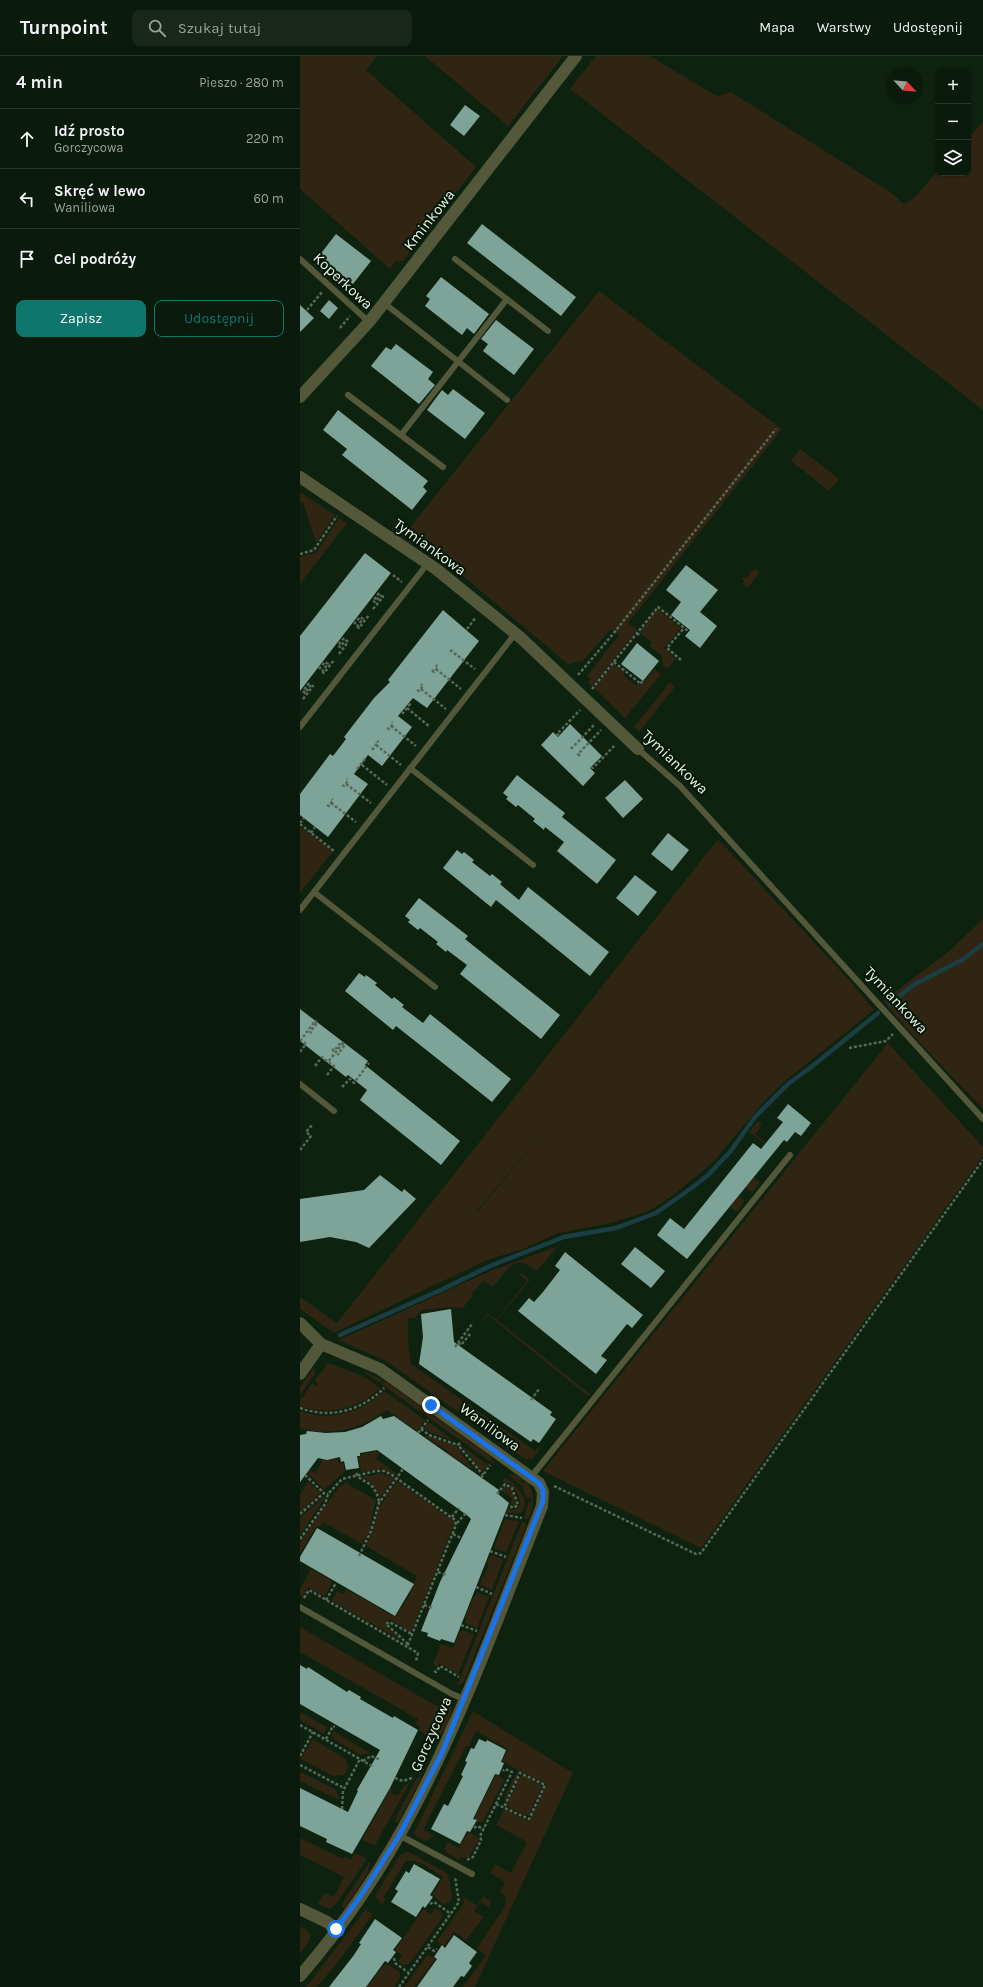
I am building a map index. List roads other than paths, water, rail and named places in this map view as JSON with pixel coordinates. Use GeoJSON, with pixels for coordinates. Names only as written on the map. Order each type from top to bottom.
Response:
{"type":"FeatureCollection","features":[{"type":"Feature","properties":{"kind":"street","name":"Kminkowa"},"geometry":{"type":"LineString","coordinates":[[300,397],[369,322],[576,56]]}},
{"type":"Feature","properties":{"kind":"street","name":"Tymiankowa"},"geometry":{"type":"LineString","coordinates":[[300,478],[428,563],[515,634],[570,684],[583,704],[638,749]]}},
{"type":"Feature","properties":{"kind":"street","name":"Waniliowa"},"geometry":{"type":"LineString","coordinates":[[300,1323],[321,1344],[380,1369],[538,1483]]}},
{"type":"Feature","properties":{"kind":"street"},"geometry":{"type":"LineString","coordinates":[[300,1374],[321,1344]]}},
{"type":"Feature","properties":{"kind":"street","name":"Gorczycowa"},"geometry":{"type":"LineString","coordinates":[[300,1976],[360,1897],[399,1836],[442,1753],[542,1506],[538,1483]]}},
{"type":"Feature","properties":{"kind":"street"},"geometry":{"type":"LineString","coordinates":[[300,1909],[327,1922],[336,1929]]}},
{"type":"Feature","properties":{"kind":"lane","name":"Koperkowa"},"geometry":{"type":"LineString","coordinates":[[300,259],[369,322]]}},
{"type":"Feature","properties":{"kind":"lane"},"geometry":{"type":"LineString","coordinates":[[455,259],[548,331]]}},
{"type":"Feature","properties":{"kind":"lane"},"geometry":{"type":"LineString","coordinates":[[401,435],[506,299]]}},
{"type":"Feature","properties":{"kind":"lane"},"geometry":{"type":"LineString","coordinates":[[384,303],[507,400]]}},
{"type":"Feature","properties":{"kind":"lane"},"geometry":{"type":"LineString","coordinates":[[348,395],[443,467]]}},
{"type":"Feature","properties":{"kind":"lane"},"geometry":{"type":"LineString","coordinates":[[300,727],[428,563]]}},
{"type":"Feature","properties":{"kind":"lane"},"geometry":{"type":"LineString","coordinates":[[300,910],[515,634]]}},
{"type":"Feature","properties":{"kind":"lane","name":"Tymiankowa"},"geometry":{"type":"LineString","coordinates":[[638,749],[680,786],[822,944],[983,1119]]}},
{"type":"Feature","properties":{"kind":"lane"},"geometry":{"type":"LineString","coordinates":[[410,768],[533,865]]}},
{"type":"Feature","properties":{"kind":"lane"},"geometry":{"type":"LineString","coordinates":[[314,892],[435,987]]}},
{"type":"Feature","properties":{"kind":"lane"},"geometry":{"type":"LineString","coordinates":[[300,1084],[334,1111]]}},
{"type":"Feature","properties":{"kind":"lane"},"geometry":{"type":"LineString","coordinates":[[538,1483],[790,1155]]}},
{"type":"Feature","properties":{"kind":"lane"},"geometry":{"type":"LineString","coordinates":[[300,1606],[452,1694],[464,1699]]}},
{"type":"Feature","properties":{"kind":"lane"},"geometry":{"type":"LineString","coordinates":[[399,1836],[472,1874]]}},
{"type":"Feature","properties":{"kind":"waterway"},"geometry":{"type":"LineString","coordinates":[[890,1004],[913,985],[962,960],[983,944]]}},
{"type":"Feature","properties":{"kind":"waterway"},"geometry":{"type":"LineString","coordinates":[[340,1335],[443,1289],[490,1266],[564,1237],[616,1228],[656,1213],[708,1175],[730,1152],[755,1117],[788,1084],[878,1013]]}}]}
